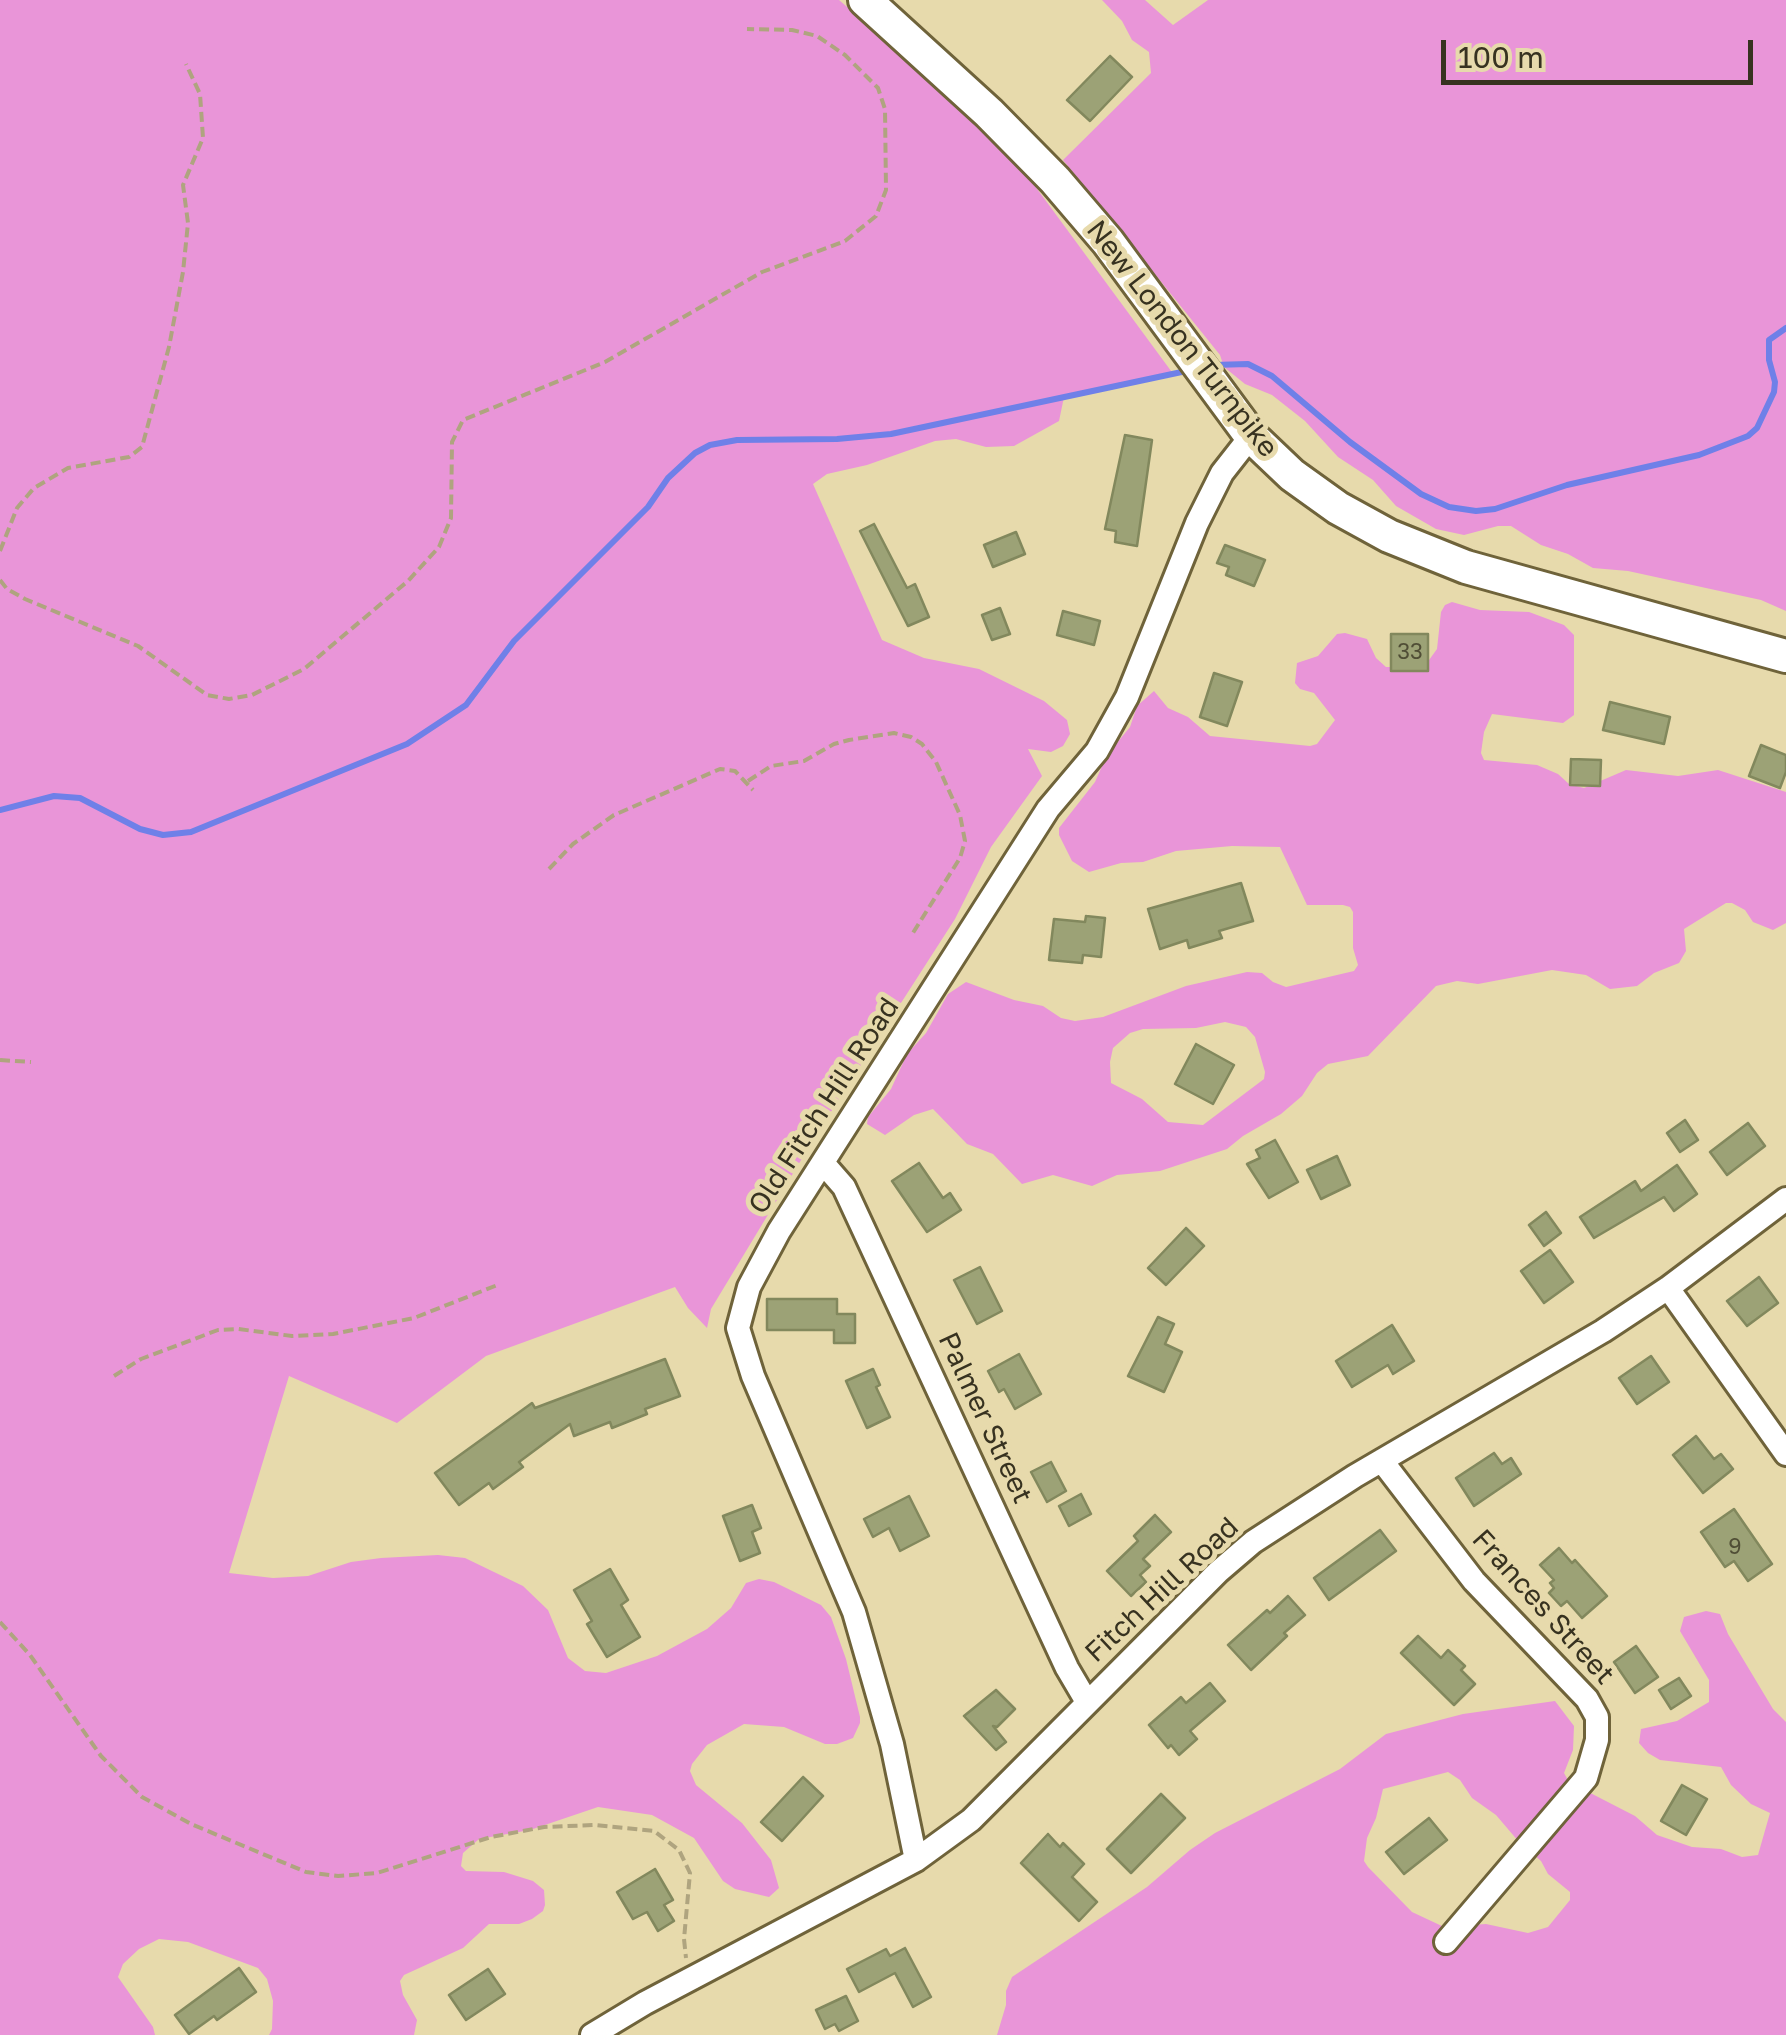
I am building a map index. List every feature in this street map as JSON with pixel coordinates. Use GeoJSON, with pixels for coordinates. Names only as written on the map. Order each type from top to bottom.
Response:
{"type":"FeatureCollection","features":[{"type":"Feature","properties":{"kind":"main road","name":"New London Turnpike"},"geometry":{"type":"LineString","coordinates":[[865,0],[989,112],[1055,180],[1108,242],[1251,436],[1292,475],[1338,508],[1389,536],[1466,567],[1786,656]]}},
{"type":"Feature","properties":{"kind":"street","name":"Old Fitch Hill Road"},"geometry":{"type":"LineString","coordinates":[[916,1860],[892,1744],[854,1612],[753,1376],[738,1328],[749,1287],[779,1231],[1048,809],[1097,750],[1126,698],[1197,523],[1222,473],[1251,436]]}},
{"type":"Feature","properties":{"kind":"street","name":"Palmer Street"},"geometry":{"type":"LineString","coordinates":[[823,1163],[844,1187],[1086,1702]]}},
{"type":"Feature","properties":{"kind":"street","name":"Fitch Hill Road"},"geometry":{"type":"LineString","coordinates":[[592,2035],[916,1860],[971,1820],[1086,1702],[1253,1542],[1603,1331],[1668,1288],[1786,1199]]}},
{"type":"Feature","properties":{"kind":"street"},"geometry":{"type":"LineString","coordinates":[[1668,1288],[1786,1454]]}},
{"type":"Feature","properties":{"kind":"street","name":"Frances Street"},"geometry":{"type":"LineString","coordinates":[[1382,1461],[1474,1581],[1587,1698],[1597,1717],[1597,1740],[1586,1778],[1446,1942]]}},
{"type":"Feature","properties":{"kind":"path"},"geometry":{"type":"LineString","coordinates":[[0,580],[25,599],[138,646],[207,695],[229,699],[252,696],[304,669],[408,581],[439,547],[451,518],[452,442],[463,420],[606,362],[762,272],[845,241],[876,216],[886,190],[885,109],[878,88],[845,55],[817,36],[792,30],[746,29]]}},
{"type":"Feature","properties":{"kind":"path"},"geometry":{"type":"LineString","coordinates":[[0,551],[14,513],[34,488],[68,468],[129,457],[142,448],[178,308],[188,242],[184,190],[204,128],[200,94],[186,64]]}},
{"type":"Feature","properties":{"kind":"path"},"geometry":{"type":"LineString","coordinates":[[748,781],[771,766],[804,761],[849,740],[894,733],[922,744],[936,762],[960,815],[966,841],[960,858],[911,936]]}},
{"type":"Feature","properties":{"kind":"path"},"geometry":{"type":"LineString","coordinates":[[549,870],[573,844],[624,809],[720,769],[735,771],[753,790]]}},
{"type":"Feature","properties":{"kind":"path"},"geometry":{"type":"LineString","coordinates":[[0,1060],[31,1062]]}},
{"type":"Feature","properties":{"kind":"path"},"geometry":{"type":"LineString","coordinates":[[114,1376],[141,1359],[218,1330],[238,1328],[292,1336],[333,1334],[414,1318],[500,1284]]}},
{"type":"Feature","properties":{"kind":"path"},"geometry":{"type":"LineString","coordinates":[[0,1622],[30,1654],[101,1756],[142,1796],[191,1824],[306,1872],[338,1876],[377,1873],[491,1836],[544,1827],[595,1825],[654,1831],[679,1850],[690,1874],[684,1939],[691,1979]]}},
{"type":"Feature","properties":{"kind":"shaded area"},"geometry":{"type":"Polygon","coordinates":[[[0,0],[839,0],[964,108],[1018,163],[1174,375],[1064,397],[1059,421],[1014,446],[986,447],[956,439],[935,441],[867,465],[827,474],[813,484],[882,640],[924,658],[979,669],[1044,701],[1067,720],[1070,734],[1063,746],[1051,752],[1028,749],[1042,776],[991,847],[955,919],[818,1132],[711,1309],[707,1328],[675,1287],[486,1356],[397,1423],[289,1376],[229,1573],[273,1578],[308,1576],[351,1562],[381,1558],[465,1558],[523,1586],[548,1610],[568,1658],[585,1671],[606,1673],[657,1656],[707,1629],[731,1608],[746,1583],[759,1579],[774,1582],[821,1605],[831,1617],[860,1717],[853,1738],[837,1744],[825,1744],[784,1727],[744,1724],[707,1745],[692,1764],[690,1771],[696,1785],[742,1823],[771,1860],[779,1888],[769,1897],[735,1889],[723,1881],[694,1838],[652,1815],[598,1807],[530,1830],[479,1839],[463,1853],[461,1866],[466,1871],[504,1872],[533,1881],[544,1890],[545,1905],[543,1911],[519,1924],[489,1924],[463,1948],[404,1975],[400,1981],[403,1995],[417,2020],[414,2035],[269,2035],[273,2001],[267,1979],[258,1968],[188,1942],[159,1939],[139,1949],[123,1964],[118,1977],[155,2035],[0,2035],[0,0]]]}},
{"type":"Feature","properties":{"kind":"shaded area"},"geometry":{"type":"Polygon","coordinates":[[[1102,0],[1145,0],[1173,25],[1208,0],[1786,0],[1786,611],[1761,600],[1628,571],[1593,568],[1541,545],[1511,526],[1464,535],[1436,529],[1396,506],[1373,480],[1338,457],[1305,421],[1272,395],[1245,384],[1224,367],[1220,355],[1063,160],[1151,73],[1149,52],[1132,40],[1122,21],[1102,0]]]}},
{"type":"Feature","properties":{"kind":"shaded area"},"geometry":{"type":"Polygon","coordinates":[[[1452,602],[1480,610],[1529,612],[1564,625],[1574,635],[1574,715],[1563,723],[1492,714],[1484,732],[1484,760],[1537,765],[1569,784],[1584,788],[1626,770],[1678,776],[1718,770],[1786,792],[1786,923],[1773,930],[1753,922],[1745,910],[1726,903],[1684,929],[1686,951],[1679,963],[1654,973],[1637,986],[1610,989],[1586,975],[1552,970],[1478,984],[1457,981],[1436,986],[1368,1056],[1328,1064],[1281,1114],[1227,1149],[1160,1171],[1117,1175],[1092,1186],[1053,1175],[1022,1184],[993,1154],[967,1144],[933,1109],[914,1115],[885,1135],[867,1124],[868,1117],[891,1089],[907,1054],[926,1033],[948,994],[966,982],[1043,1006],[1061,1018],[1075,1021],[1103,1017],[1186,986],[1247,972],[1262,973],[1286,987],[1354,971],[1358,965],[1353,948],[1353,912],[1343,905],[1307,905],[1280,847],[1176,851],[1089,872],[1072,861],[1059,828],[1095,782],[1107,755],[1130,727],[1137,706],[1154,691],[1168,708],[1188,717],[1210,736],[1317,744],[1335,720],[1314,693],[1295,683],[1297,663],[1318,656],[1337,634],[1345,633],[1367,639],[1376,658],[1386,667],[1424,667],[1437,649],[1445,605],[1452,602]],[[1225,1022],[1130,1033],[1113,1048],[1111,1083],[1142,1099],[1168,1122],[1203,1125],[1264,1079],[1255,1037],[1246,1027],[1225,1022]]]}},
{"type":"Feature","properties":{"kind":"shaded area"},"geometry":{"type":"Polygon","coordinates":[[[1706,1611],[1720,1614],[1773,1709],[1786,1722],[1786,2035],[997,2035],[1012,1977],[1147,1887],[1190,1850],[1215,1833],[1340,1769],[1386,1734],[1463,1714],[1555,1701],[1574,1726],[1573,1750],[1564,1773],[1569,1782],[1635,1816],[1657,1835],[1742,1857],[1758,1855],[1770,1813],[1751,1804],[1731,1785],[1721,1767],[1660,1760],[1639,1743],[1641,1729],[1677,1721],[1709,1702],[1709,1680],[1680,1631],[1684,1617],[1706,1611]],[[1448,1772],[1383,1789],[1364,1861],[1412,1912],[1444,1927],[1486,1924],[1528,1933],[1548,1927],[1570,1900],[1570,1892],[1548,1874],[1541,1861],[1496,1815],[1472,1798],[1460,1780],[1448,1772]]]}},
{"type":"Feature","properties":{"kind":"building"},"geometry":{"type":"Polygon","coordinates":[[[1110,56],[1132,77],[1090,121],[1067,100],[1110,56]]]}},
{"type":"Feature","properties":{"kind":"building"},"geometry":{"type":"Polygon","coordinates":[[[1125,435],[1152,440],[1137,546],[1115,542],[1116,531],[1105,529],[1125,435]]]}},
{"type":"Feature","properties":{"kind":"building"},"geometry":{"type":"Polygon","coordinates":[[[874,524],[907,588],[915,584],[929,617],[908,626],[860,531],[874,524]]]}},
{"type":"Feature","properties":{"kind":"building"},"geometry":{"type":"Polygon","coordinates":[[[1016,532],[1025,554],[993,567],[984,545],[1016,532]]]}},
{"type":"Feature","properties":{"kind":"building"},"geometry":{"type":"Polygon","coordinates":[[[1225,545],[1265,560],[1254,586],[1226,575],[1229,567],[1217,563],[1225,545]]]}},
{"type":"Feature","properties":{"kind":"building"},"geometry":{"type":"Polygon","coordinates":[[[1000,608],[1010,634],[992,640],[982,615],[1000,608]]]}},
{"type":"Feature","properties":{"kind":"building"},"geometry":{"type":"Polygon","coordinates":[[[1063,611],[1100,621],[1094,645],[1057,635],[1063,611]]]}},
{"type":"Feature","properties":{"kind":"building"},"geometry":{"type":"Polygon","coordinates":[[[1391,634],[1428,634],[1428,671],[1391,671],[1391,634]]]}},
{"type":"Feature","properties":{"kind":"building"},"geometry":{"type":"Polygon","coordinates":[[[1214,673],[1242,682],[1227,726],[1200,717],[1214,673]]]}},
{"type":"Feature","properties":{"kind":"building"},"geometry":{"type":"Polygon","coordinates":[[[1610,702],[1670,717],[1664,744],[1603,730],[1610,702]]]}},
{"type":"Feature","properties":{"kind":"building"},"geometry":{"type":"Polygon","coordinates":[[[1761,745],[1786,755],[1786,772],[1780,788],[1749,776],[1761,745]]]}},
{"type":"Feature","properties":{"kind":"building"},"geometry":{"type":"Polygon","coordinates":[[[1571,759],[1601,760],[1600,786],[1570,785],[1571,759]]]}},
{"type":"Feature","properties":{"kind":"building"},"geometry":{"type":"Polygon","coordinates":[[[1241,883],[1253,921],[1219,931],[1222,938],[1189,948],[1187,940],[1160,949],[1148,909],[1241,883]]]}},
{"type":"Feature","properties":{"kind":"building"},"geometry":{"type":"Polygon","coordinates":[[[1086,916],[1105,918],[1101,957],[1083,955],[1082,963],[1049,960],[1054,919],[1085,922],[1086,916]]]}},
{"type":"Feature","properties":{"kind":"building"},"geometry":{"type":"Polygon","coordinates":[[[1196,1044],[1234,1065],[1213,1104],[1175,1084],[1196,1044]]]}},
{"type":"Feature","properties":{"kind":"building"},"geometry":{"type":"Polygon","coordinates":[[[1685,1120],[1698,1140],[1680,1152],[1667,1133],[1685,1120]]]}},
{"type":"Feature","properties":{"kind":"building"},"geometry":{"type":"Polygon","coordinates":[[[1748,1123],[1765,1146],[1727,1175],[1710,1152],[1748,1123]]]}},
{"type":"Feature","properties":{"kind":"building"},"geometry":{"type":"Polygon","coordinates":[[[1275,1140],[1298,1182],[1269,1198],[1247,1164],[1260,1158],[1256,1150],[1275,1140]]]}},
{"type":"Feature","properties":{"kind":"building"},"geometry":{"type":"Polygon","coordinates":[[[1337,1156],[1350,1185],[1321,1199],[1307,1170],[1337,1156]]]}},
{"type":"Feature","properties":{"kind":"building"},"geometry":{"type":"Polygon","coordinates":[[[919,1163],[943,1198],[950,1193],[961,1210],[927,1232],[892,1181],[919,1163]]]}},
{"type":"Feature","properties":{"kind":"building"},"geometry":{"type":"Polygon","coordinates":[[[1677,1165],[1697,1194],[1674,1211],[1664,1197],[1594,1238],[1580,1217],[1635,1181],[1641,1191],[1677,1165]]]}},
{"type":"Feature","properties":{"kind":"building"},"geometry":{"type":"Polygon","coordinates":[[[1546,1212],[1561,1233],[1544,1246],[1529,1225],[1546,1212]]]}},
{"type":"Feature","properties":{"kind":"building"},"geometry":{"type":"Polygon","coordinates":[[[1186,1228],[1204,1246],[1166,1285],[1148,1268],[1186,1228]]]}},
{"type":"Feature","properties":{"kind":"building"},"geometry":{"type":"Polygon","coordinates":[[[1550,1250],[1573,1282],[1544,1303],[1521,1271],[1550,1250]]]}},
{"type":"Feature","properties":{"kind":"building"},"geometry":{"type":"Polygon","coordinates":[[[980,1267],[1002,1311],[977,1324],[954,1280],[980,1267]]]}},
{"type":"Feature","properties":{"kind":"building"},"geometry":{"type":"Polygon","coordinates":[[[1759,1277],[1778,1303],[1747,1326],[1727,1301],[1759,1277]]]}},
{"type":"Feature","properties":{"kind":"building"},"geometry":{"type":"Polygon","coordinates":[[[767,1299],[837,1299],[837,1314],[855,1314],[855,1343],[834,1343],[834,1330],[767,1330],[767,1299]]]}},
{"type":"Feature","properties":{"kind":"building"},"geometry":{"type":"Polygon","coordinates":[[[1158,1317],[1174,1324],[1165,1344],[1182,1352],[1164,1392],[1128,1376],[1158,1317]]]}},
{"type":"Feature","properties":{"kind":"building"},"geometry":{"type":"Polygon","coordinates":[[[1392,1325],[1414,1361],[1393,1374],[1388,1365],[1352,1387],[1336,1361],[1392,1325]]]}},
{"type":"Feature","properties":{"kind":"building"},"geometry":{"type":"Polygon","coordinates":[[[1019,1354],[1041,1394],[1015,1409],[1004,1389],[999,1392],[988,1371],[1019,1354]]]}},
{"type":"Feature","properties":{"kind":"building"},"geometry":{"type":"Polygon","coordinates":[[[1651,1356],[1669,1382],[1637,1404],[1619,1378],[1651,1356]]]}},
{"type":"Feature","properties":{"kind":"building"},"geometry":{"type":"Polygon","coordinates":[[[665,1359],[680,1396],[645,1409],[647,1414],[612,1428],[610,1422],[574,1436],[570,1424],[519,1462],[523,1467],[493,1489],[489,1483],[459,1505],[435,1473],[532,1403],[535,1408],[665,1359]]]}},
{"type":"Feature","properties":{"kind":"building"},"geometry":{"type":"Polygon","coordinates":[[[873,1369],[880,1385],[876,1387],[890,1417],[867,1428],[846,1381],[873,1369]]]}},
{"type":"Feature","properties":{"kind":"building"},"geometry":{"type":"Polygon","coordinates":[[[1696,1436],[1714,1459],[1721,1454],[1733,1469],[1703,1493],[1673,1455],[1696,1436]]]}},
{"type":"Feature","properties":{"kind":"building"},"geometry":{"type":"Polygon","coordinates":[[[1494,1453],[1502,1464],[1511,1458],[1521,1474],[1474,1506],[1456,1478],[1494,1453]]]}},
{"type":"Feature","properties":{"kind":"building"},"geometry":{"type":"Polygon","coordinates":[[[1051,1462],[1066,1491],[1047,1502],[1031,1472],[1051,1462]]]}},
{"type":"Feature","properties":{"kind":"building"},"geometry":{"type":"Polygon","coordinates":[[[1081,1494],[1091,1514],[1069,1526],[1059,1506],[1081,1494]]]}},
{"type":"Feature","properties":{"kind":"building"},"geometry":{"type":"Polygon","coordinates":[[[909,1496],[929,1536],[900,1551],[889,1528],[873,1537],[864,1519],[909,1496]]]}},
{"type":"Feature","properties":{"kind":"building"},"geometry":{"type":"Polygon","coordinates":[[[752,1505],[761,1528],[752,1532],[760,1553],[740,1561],[723,1516],[752,1505]]]}},
{"type":"Feature","properties":{"kind":"building"},"geometry":{"type":"Polygon","coordinates":[[[1734,1509],[1772,1564],[1748,1581],[1734,1561],[1725,1567],[1701,1532],[1734,1509]]]}},
{"type":"Feature","properties":{"kind":"building"},"geometry":{"type":"Polygon","coordinates":[[[1155,1515],[1171,1532],[1143,1559],[1150,1566],[1140,1575],[1146,1582],[1131,1596],[1107,1571],[1138,1541],[1134,1536],[1155,1515]]]}},
{"type":"Feature","properties":{"kind":"building"},"geometry":{"type":"Polygon","coordinates":[[[1380,1530],[1396,1551],[1329,1600],[1314,1578],[1380,1530]]]}},
{"type":"Feature","properties":{"kind":"building"},"geometry":{"type":"Polygon","coordinates":[[[1559,1548],[1607,1596],[1582,1618],[1567,1601],[1561,1606],[1549,1593],[1554,1580],[1540,1565],[1559,1548]]]}},
{"type":"Feature","properties":{"kind":"building"},"geometry":{"type":"Polygon","coordinates":[[[610,1569],[628,1600],[621,1605],[640,1637],[607,1657],[587,1624],[592,1621],[574,1590],[610,1569]]]}},
{"type":"Feature","properties":{"kind":"building"},"geometry":{"type":"Polygon","coordinates":[[[1288,1596],[1305,1615],[1251,1670],[1228,1645],[1288,1596]]]}},
{"type":"Feature","properties":{"kind":"building"},"geometry":{"type":"Polygon","coordinates":[[[1418,1636],[1441,1658],[1448,1650],[1465,1666],[1461,1670],[1475,1684],[1454,1705],[1401,1653],[1418,1636]]]}},
{"type":"Feature","properties":{"kind":"building"},"geometry":{"type":"Polygon","coordinates":[[[1636,1646],[1658,1677],[1635,1693],[1614,1662],[1636,1646]]]}},
{"type":"Feature","properties":{"kind":"building"},"geometry":{"type":"Polygon","coordinates":[[[1679,1678],[1691,1696],[1671,1709],[1659,1690],[1679,1678]]]}},
{"type":"Feature","properties":{"kind":"building"},"geometry":{"type":"Polygon","coordinates":[[[1210,1683],[1225,1701],[1190,1731],[1197,1739],[1179,1755],[1149,1725],[1181,1697],[1186,1703],[1210,1683]]]}},
{"type":"Feature","properties":{"kind":"building"},"geometry":{"type":"Polygon","coordinates":[[[996,1690],[1015,1709],[997,1727],[993,1726],[1006,1742],[996,1750],[964,1716],[996,1690]]]}},
{"type":"Feature","properties":{"kind":"building"},"geometry":{"type":"Polygon","coordinates":[[[803,1777],[823,1796],[782,1841],[761,1822],[803,1777]]]}},
{"type":"Feature","properties":{"kind":"building"},"geometry":{"type":"Polygon","coordinates":[[[1682,1785],[1707,1799],[1686,1835],[1661,1821],[1682,1785]]]}},
{"type":"Feature","properties":{"kind":"building"},"geometry":{"type":"Polygon","coordinates":[[[1161,1794],[1185,1818],[1131,1873],[1107,1849],[1161,1794]]]}},
{"type":"Feature","properties":{"kind":"building"},"geometry":{"type":"Polygon","coordinates":[[[1429,1818],[1447,1840],[1404,1874],[1386,1852],[1429,1818]]]}},
{"type":"Feature","properties":{"kind":"building"},"geometry":{"type":"Polygon","coordinates":[[[1048,1834],[1084,1864],[1072,1877],[1097,1902],[1079,1921],[1021,1863],[1048,1834]]]}},
{"type":"Feature","properties":{"kind":"building"},"geometry":{"type":"Polygon","coordinates":[[[655,1869],[673,1900],[664,1905],[674,1921],[658,1931],[647,1912],[633,1919],[617,1892],[655,1869]]]}},
{"type":"Feature","properties":{"kind":"building"},"geometry":{"type":"Polygon","coordinates":[[[905,1948],[931,1997],[913,2007],[895,1973],[859,1992],[847,1969],[886,1949],[890,1956],[905,1948]]]}},
{"type":"Feature","properties":{"kind":"building"},"geometry":{"type":"Polygon","coordinates":[[[239,1968],[256,1992],[217,2020],[214,2016],[189,2034],[175,2015],[239,1968]]]}},
{"type":"Feature","properties":{"kind":"building"},"geometry":{"type":"Polygon","coordinates":[[[488,1969],[505,1994],[466,2020],[449,1995],[488,1969]]]}},
{"type":"Feature","properties":{"kind":"building"},"geometry":{"type":"Polygon","coordinates":[[[846,1996],[858,2021],[839,2031],[835,2024],[825,2029],[816,2010],[846,1996]]]}},
{"type":"Feature","properties":{"kind":"waterway"},"geometry":{"type":"LineString","coordinates":[[1213,365],[1248,364],[1272,376],[1350,442],[1421,494],[1449,507],[1476,511],[1495,509],[1567,485],[1699,455],[1748,436],[1757,428],[1774,392],[1769,340],[1786,328]]}},
{"type":"Feature","properties":{"kind":"waterway"},"geometry":{"type":"LineString","coordinates":[[0,810],[54,796],[80,798],[140,829],[163,835],[191,832],[407,744],[466,705],[514,641],[648,507],[668,478],[710,445],[737,440],[891,434],[1191,370]]}}]}
